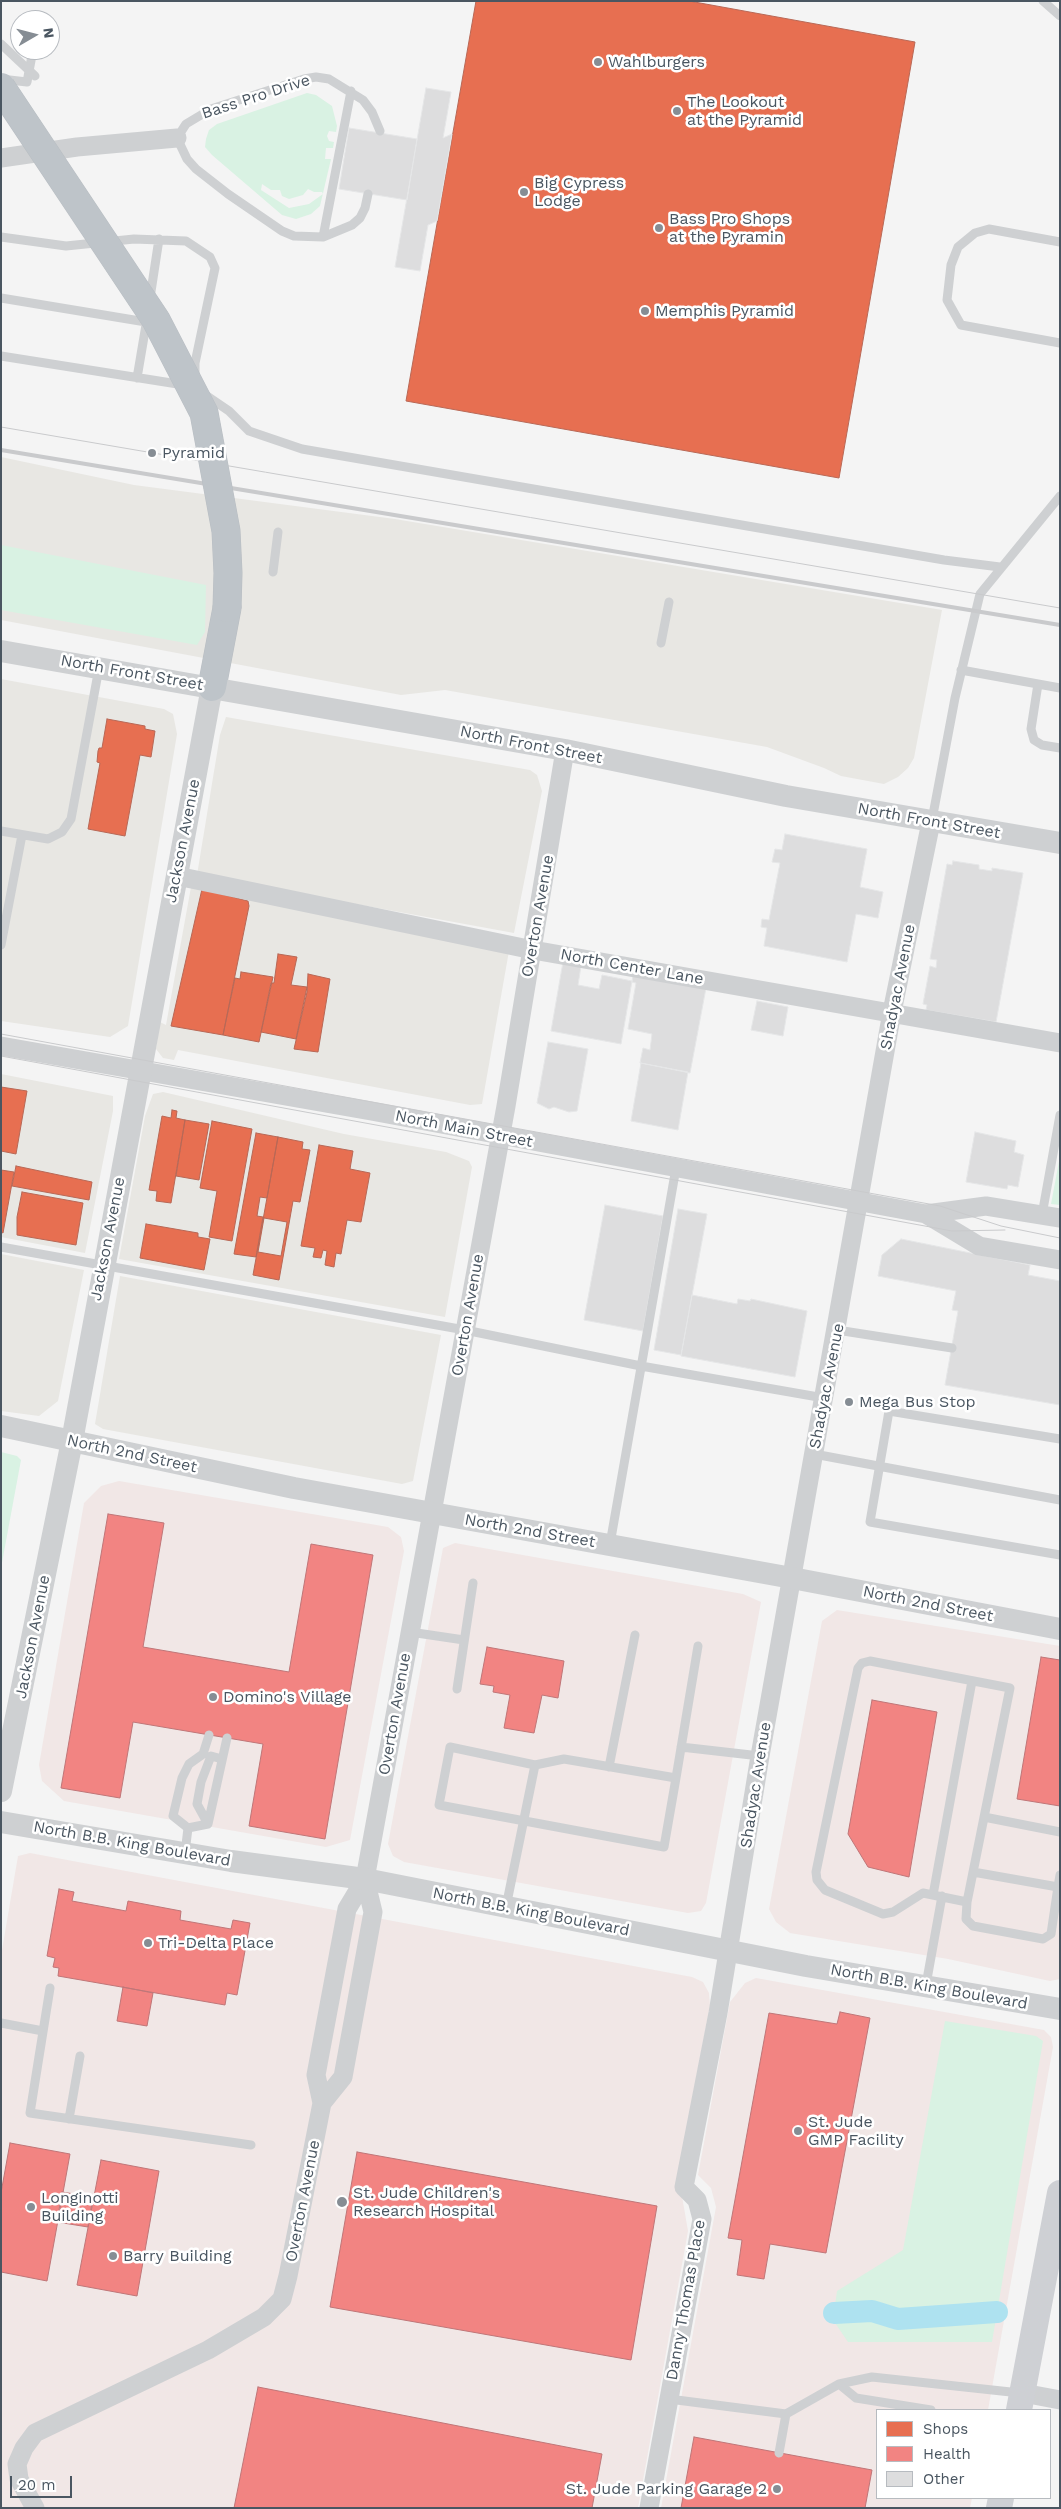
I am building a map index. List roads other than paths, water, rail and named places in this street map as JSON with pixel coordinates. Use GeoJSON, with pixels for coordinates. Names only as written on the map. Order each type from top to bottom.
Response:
{"type":"FeatureCollection","features":[{"type":"Feature","properties":{"kind":"highway"},"geometry":{"type":"LineString","coordinates":[[14,85],[156,320],[204,413],[226,531],[228,573],[227,608],[212,687]]}},
{"type":"Feature","properties":{"kind":"main road"},"geometry":{"type":"LineString","coordinates":[[1020,2402],[1060,2193]]}},
{"type":"Feature","properties":{"kind":"street"},"geometry":{"type":"LineString","coordinates":[[1,158],[77,147],[177,138]]}},
{"type":"Feature","properties":{"kind":"street","name":"North Front Street"},"geometry":{"type":"LineString","coordinates":[[1,650],[565,750],[776,794],[1060,843]]}},
{"type":"Feature","properties":{"kind":"street","name":"Jackson Avenue"},"geometry":{"type":"LineString","coordinates":[[1,1791],[72,1441],[212,687]]}},
{"type":"Feature","properties":{"kind":"street","name":"Overton Avenue"},"geometry":{"type":"LineString","coordinates":[[35,2508],[19,2479],[17,2464],[24,2448],[36,2433],[208,2350],[264,2317],[282,2299],[322,2103],[316,2075],[347,1909],[365,1879],[500,1137],[565,750]]}},
{"type":"Feature","properties":{"kind":"street","name":"Shadyac Avenue"},"geometry":{"type":"LineString","coordinates":[[728,1951],[760,1756],[860,1202],[892,1012],[931,822]]}},
{"type":"Feature","properties":{"kind":"street","name":"North Center Lane"},"geometry":{"type":"LineString","coordinates":[[177,876],[532,950],[1060,1043]]}},
{"type":"Feature","properties":{"kind":"street","name":"North Main Street"},"geometry":{"type":"LineString","coordinates":[[1,1046],[140,1072],[371,1111],[500,1137],[926,1214],[986,1206],[1051,1216]]}},
{"type":"Feature","properties":{"kind":"street","name":"North Main Street"},"geometry":{"type":"LineString","coordinates":[[926,1214],[978,1246],[1060,1260]]}},
{"type":"Feature","properties":{"kind":"street","name":"North 2nd Street"},"geometry":{"type":"LineString","coordinates":[[1,1426],[216,1473],[610,1544],[1060,1629]]}},
{"type":"Feature","properties":{"kind":"street","name":"North B.B. King Boulevard"},"geometry":{"type":"LineString","coordinates":[[1,1822],[184,1853],[365,1879],[728,1951],[1060,2009]]}},
{"type":"Feature","properties":{"kind":"street","name":"Overton Avenue"},"geometry":{"type":"LineString","coordinates":[[322,2103],[343,2077],[373,1912],[365,1879]]}},
{"type":"Feature","properties":{"kind":"street","name":"Danny Thomas Place"},"geometry":{"type":"LineString","coordinates":[[649,2508],[702,2219],[698,2200],[684,2188],[728,1951]]}},
{"type":"Feature","properties":{"kind":"street"},"geometry":{"type":"LineString","coordinates":[[1020,2402],[1060,2400]]}},
{"type":"Feature","properties":{"kind":"lane"},"geometry":{"type":"LineString","coordinates":[[1043,1],[1060,16]]}},
{"type":"Feature","properties":{"kind":"lane"},"geometry":{"type":"LineString","coordinates":[[1,44],[35,76]]}},
{"type":"Feature","properties":{"kind":"lane"},"geometry":{"type":"LineString","coordinates":[[1,105],[28,60]]}},
{"type":"Feature","properties":{"kind":"lane","name":"Bass Pro Drive"},"geometry":{"type":"LineString","coordinates":[[177,138],[186,124],[202,113],[304,79],[316,77],[329,79],[363,100],[372,112],[380,132]]}},
{"type":"Feature","properties":{"kind":"lane"},"geometry":{"type":"LineString","coordinates":[[1,78],[14,85]]}},
{"type":"Feature","properties":{"kind":"lane"},"geometry":{"type":"LineString","coordinates":[[323,237],[351,91]]}},
{"type":"Feature","properties":{"kind":"lane"},"geometry":{"type":"LineString","coordinates":[[177,138],[187,159],[196,169],[228,194],[282,231],[306,238],[323,237],[348,227],[360,218],[368,194]]}},
{"type":"Feature","properties":{"kind":"lane"},"geometry":{"type":"LineString","coordinates":[[1060,242],[989,229],[975,234],[958,247],[951,265],[947,300],[962,325],[1060,343]]}},
{"type":"Feature","properties":{"kind":"lane"},"geometry":{"type":"LineString","coordinates":[[1,237],[66,246],[134,238],[186,241],[210,257],[215,268],[195,363],[195,387]]}},
{"type":"Feature","properties":{"kind":"lane"},"geometry":{"type":"LineString","coordinates":[[137,378],[159,239]]}},
{"type":"Feature","properties":{"kind":"lane"},"geometry":{"type":"LineString","coordinates":[[1,298],[146,322]]}},
{"type":"Feature","properties":{"kind":"lane"},"geometry":{"type":"LineString","coordinates":[[1,356],[195,387],[229,412],[249,431],[302,449],[944,560],[1000,567]]}},
{"type":"Feature","properties":{"kind":"lane"},"geometry":{"type":"LineString","coordinates":[[931,822],[961,670],[980,594],[1000,567],[1060,496]]}},
{"type":"Feature","properties":{"kind":"lane"},"geometry":{"type":"LineString","coordinates":[[273,572],[278,532]]}},
{"type":"Feature","properties":{"kind":"lane"},"geometry":{"type":"LineString","coordinates":[[661,644],[669,602]]}},
{"type":"Feature","properties":{"kind":"lane"},"geometry":{"type":"LineString","coordinates":[[1,831],[48,839],[62,832],[71,819],[99,668]]}},
{"type":"Feature","properties":{"kind":"lane"},"geometry":{"type":"LineString","coordinates":[[961,670],[1060,688]]}},
{"type":"Feature","properties":{"kind":"lane"},"geometry":{"type":"LineString","coordinates":[[1038,684],[1031,729],[1034,740],[1042,745],[1060,748]]}},
{"type":"Feature","properties":{"kind":"lane"},"geometry":{"type":"LineString","coordinates":[[1,945],[22,835]]}},
{"type":"Feature","properties":{"kind":"lane"},"geometry":{"type":"LineString","coordinates":[[1051,1216],[1060,1115]]}},
{"type":"Feature","properties":{"kind":"lane"},"geometry":{"type":"LineString","coordinates":[[610,1544],[676,1168]]}},
{"type":"Feature","properties":{"kind":"lane"},"geometry":{"type":"LineString","coordinates":[[1,1247],[465,1330],[642,1366],[824,1398]]}},
{"type":"Feature","properties":{"kind":"lane"},"geometry":{"type":"LineString","coordinates":[[837,1330],[952,1348]]}},
{"type":"Feature","properties":{"kind":"lane"},"geometry":{"type":"LineString","coordinates":[[1060,1439],[889,1411],[870,1522],[1060,1555]]}},
{"type":"Feature","properties":{"kind":"lane"},"geometry":{"type":"LineString","coordinates":[[814,1454],[1060,1500]]}},
{"type":"Feature","properties":{"kind":"lane"},"geometry":{"type":"LineString","coordinates":[[457,1689],[473,1584]]}},
{"type":"Feature","properties":{"kind":"lane"},"geometry":{"type":"LineString","coordinates":[[410,1632],[464,1640]]}},
{"type":"Feature","properties":{"kind":"lane"},"geometry":{"type":"LineString","coordinates":[[609,1767],[635,1635]]}},
{"type":"Feature","properties":{"kind":"lane"},"geometry":{"type":"LineString","coordinates":[[676,1778],[564,1759],[535,1765],[450,1746],[438,1805],[664,1847],[676,1778],[698,1646]]}},
{"type":"Feature","properties":{"kind":"lane"},"geometry":{"type":"LineString","coordinates":[[966,1902],[923,1893],[894,1912],[883,1914],[825,1890],[817,1880],[816,1872],[858,1668],[862,1663],[870,1661],[1010,1688],[966,1902],[966,1919],[974,1926],[1043,1940],[1050,1934],[1060,1875]]}},
{"type":"Feature","properties":{"kind":"lane"},"geometry":{"type":"LineString","coordinates":[[926,1986],[937,1896],[972,1681]]}},
{"type":"Feature","properties":{"kind":"lane"},"geometry":{"type":"LineString","coordinates":[[208,1824],[197,1804],[209,1735]]}},
{"type":"Feature","properties":{"kind":"lane"},"geometry":{"type":"LineString","coordinates":[[208,1824],[227,1738]]}},
{"type":"Feature","properties":{"kind":"lane"},"geometry":{"type":"LineString","coordinates":[[681,1748],[760,1756]]}},
{"type":"Feature","properties":{"kind":"lane"},"geometry":{"type":"LineString","coordinates":[[208,1824],[188,1828],[173,1816],[182,1778],[189,1764],[207,1755],[222,1759]]}},
{"type":"Feature","properties":{"kind":"lane"},"geometry":{"type":"LineString","coordinates":[[506,1907],[535,1765]]}},
{"type":"Feature","properties":{"kind":"lane"},"geometry":{"type":"LineString","coordinates":[[984,1817],[1060,1832]]}},
{"type":"Feature","properties":{"kind":"lane"},"geometry":{"type":"LineString","coordinates":[[184,1853],[188,1828]]}},
{"type":"Feature","properties":{"kind":"lane"},"geometry":{"type":"LineString","coordinates":[[973,1872],[1058,1887]]}},
{"type":"Feature","properties":{"kind":"lane"},"geometry":{"type":"LineString","coordinates":[[50,1988],[30,2113],[251,2145]]}},
{"type":"Feature","properties":{"kind":"lane"},"geometry":{"type":"LineString","coordinates":[[1,2023],[43,2031]]}},
{"type":"Feature","properties":{"kind":"lane"},"geometry":{"type":"LineString","coordinates":[[69,2119],[80,2056]]}},
{"type":"Feature","properties":{"kind":"lane"},"geometry":{"type":"LineString","coordinates":[[669,2399],[786,2414],[839,2384],[872,2377],[1020,2402]]}},
{"type":"Feature","properties":{"kind":"lane"},"geometry":{"type":"LineString","coordinates":[[839,2384],[856,2398],[925,2409]]}},
{"type":"Feature","properties":{"kind":"lane"},"geometry":{"type":"LineString","coordinates":[[779,2453],[786,2414]]}},
{"type":"Feature","properties":{"kind":"waterway"},"geometry":{"type":"LineString","coordinates":[[834,2313],[872,2311],[898,2319],[997,2312]]}},
{"type":"Feature","properties":{"kind":"tram line"},"geometry":{"type":"LineString","coordinates":[[1,427],[1060,608]]}},
{"type":"Feature","properties":{"kind":"tram line"},"geometry":{"type":"LineString","coordinates":[[1,1034],[940,1206],[1001,1226],[1060,1238]]}},
{"type":"Feature","properties":{"kind":"tram line"},"geometry":{"type":"LineString","coordinates":[[1,1056],[952,1231],[1005,1230]]}},
{"type":"Feature","properties":{"kind":"railway"},"geometry":{"type":"LineString","coordinates":[[1,450],[1060,625]]}},
{"type":"Feature","properties":{"kind":"place","name":"Wahlburgers"},"geometry":{"type":"Point","coordinates":[598,62]}},
{"type":"Feature","properties":{"kind":"place","name":"The Lookout at the Pyramid"},"geometry":{"type":"Point","coordinates":[677,111]}},
{"type":"Feature","properties":{"kind":"place","name":"Big Cypress Lodge"},"geometry":{"type":"Point","coordinates":[524,192]}},
{"type":"Feature","properties":{"kind":"place","name":"Bass Pro Shops at the Pyramin"},"geometry":{"type":"Point","coordinates":[659,228]}},
{"type":"Feature","properties":{"kind":"place","name":"Memphis Pyramid"},"geometry":{"type":"Point","coordinates":[645,311]}},
{"type":"Feature","properties":{"kind":"place","name":"Pyramid"},"geometry":{"type":"Point","coordinates":[152,453]}},
{"type":"Feature","properties":{"kind":"place","name":"Mega Bus Stop"},"geometry":{"type":"Point","coordinates":[849,1402]}},
{"type":"Feature","properties":{"kind":"place","name":"Domino's Village"},"geometry":{"type":"Point","coordinates":[213,1697]}},
{"type":"Feature","properties":{"kind":"place","name":"Tri-Delta Place"},"geometry":{"type":"Point","coordinates":[148,1943]}},
{"type":"Feature","properties":{"kind":"place","name":"St. Jude GMP Facility"},"geometry":{"type":"Point","coordinates":[798,2131]}},
{"type":"Feature","properties":{"kind":"place","name":"St. Jude Children's Research Hospital"},"geometry":{"type":"Point","coordinates":[342,2202]}},
{"type":"Feature","properties":{"kind":"place","name":"Longinotti Building"},"geometry":{"type":"Point","coordinates":[31,2207]}},
{"type":"Feature","properties":{"kind":"place","name":"Barry Building"},"geometry":{"type":"Point","coordinates":[113,2256]}},
{"type":"Feature","properties":{"kind":"place","name":"St. Jude Parking Garage 2"},"geometry":{"type":"Point","coordinates":[777,2489]}}]}
